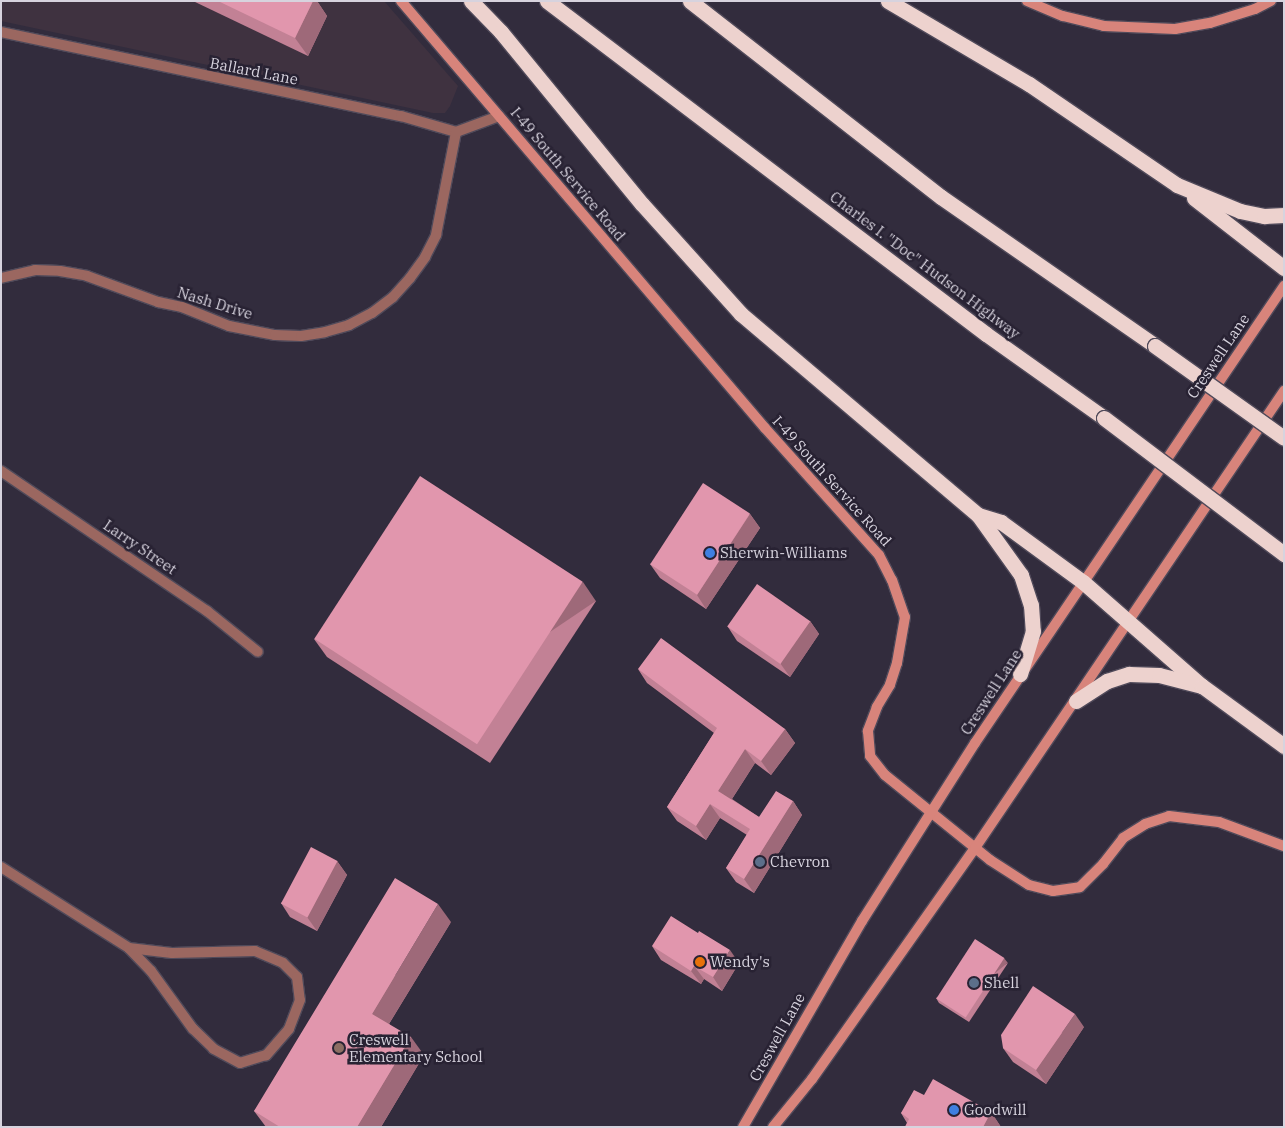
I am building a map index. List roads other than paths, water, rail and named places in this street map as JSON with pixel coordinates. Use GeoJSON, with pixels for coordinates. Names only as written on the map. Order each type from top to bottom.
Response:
{"type":"FeatureCollection","features":[{"type":"Feature","properties":{"kind":"highway"},"geometry":{"type":"LineString","coordinates":[[471,1],[501,32],[642,204],[742,314],[978,515],[1021,575],[1031,605],[1033,631],[1020,674]]}},
{"type":"Feature","properties":{"kind":"highway","name":"Charles I. \"Doc\" Hudson Highway"},"geometry":{"type":"LineString","coordinates":[[547,1],[986,334],[1104,418],[1284,554]]}},
{"type":"Feature","properties":{"kind":"highway"},"geometry":{"type":"LineString","coordinates":[[690,1],[942,197],[1284,438]]}},
{"type":"Feature","properties":{"kind":"highway"},"geometry":{"type":"LineString","coordinates":[[888,1],[1029,84],[1177,185],[1284,268]]}},
{"type":"Feature","properties":{"kind":"highway"},"geometry":{"type":"LineString","coordinates":[[1177,185],[1240,211],[1264,216],[1284,215]]}},
{"type":"Feature","properties":{"kind":"highway"},"geometry":{"type":"LineString","coordinates":[[978,515],[1001,522],[1083,582],[1202,686],[1284,746]]}},
{"type":"Feature","properties":{"kind":"highway"},"geometry":{"type":"LineString","coordinates":[[1076,701],[1108,681],[1129,674],[1159,675],[1202,686]]}},
{"type":"Feature","properties":{"kind":"main road","name":"I-49 South Service Road"},"geometry":{"type":"LineString","coordinates":[[401,1],[765,428],[879,555],[892,580],[905,617],[897,663],[890,685],[877,707],[868,731],[870,756],[885,775],[975,848],[1029,885],[1053,891],[1080,887],[1103,864],[1123,838],[1146,824],[1169,816],[1219,822],[1284,846]]}},
{"type":"Feature","properties":{"kind":"main road"},"geometry":{"type":"LineString","coordinates":[[1027,1],[1063,16],[1104,26],[1175,29],[1210,23],[1271,1]]}},
{"type":"Feature","properties":{"kind":"main road","name":"Creswell Lane"},"geometry":{"type":"LineString","coordinates":[[743,1127],[862,920],[1020,674],[1284,286]]}},
{"type":"Feature","properties":{"kind":"main road"},"geometry":{"type":"LineString","coordinates":[[773,1127],[812,1079],[975,848],[1284,391]]}},
{"type":"Feature","properties":{"kind":"street","name":"Ballard Lane"},"geometry":{"type":"LineString","coordinates":[[1,32],[401,116],[456,132]]}},
{"type":"Feature","properties":{"kind":"street"},"geometry":{"type":"LineString","coordinates":[[456,132],[499,116]]}},
{"type":"Feature","properties":{"kind":"street","name":"Nash Drive"},"geometry":{"type":"LineString","coordinates":[[1,278],[35,270],[60,271],[87,276],[158,302],[182,307],[229,326],[276,335],[301,336],[349,325],[372,313],[393,297],[410,278],[436,235],[456,132]]}},
{"type":"Feature","properties":{"kind":"street","name":"Larry Street"},"geometry":{"type":"LineString","coordinates":[[1,471],[207,611],[258,652]]}},
{"type":"Feature","properties":{"kind":"street"},"geometry":{"type":"LineString","coordinates":[[1,867],[128,948],[151,971],[193,1029],[214,1049],[240,1062],[266,1055],[289,1029],[300,1000],[297,977],[283,963],[255,951],[172,953],[128,948]]}},
{"type":"Feature","properties":{"kind":"place","name":"Sherwin-Williams"},"geometry":{"type":"Point","coordinates":[710,553]}},
{"type":"Feature","properties":{"kind":"place","name":"Chevron"},"geometry":{"type":"Point","coordinates":[760,862]}},
{"type":"Feature","properties":{"kind":"place","name":"Wendy's"},"geometry":{"type":"Point","coordinates":[700,962]}},
{"type":"Feature","properties":{"kind":"place","name":"Shell"},"geometry":{"type":"Point","coordinates":[974,983]}},
{"type":"Feature","properties":{"kind":"place","name":"Creswell Elementary School"},"geometry":{"type":"Point","coordinates":[339,1048]}},
{"type":"Feature","properties":{"kind":"place","name":"Goodwill"},"geometry":{"type":"Point","coordinates":[954,1110]}}]}
